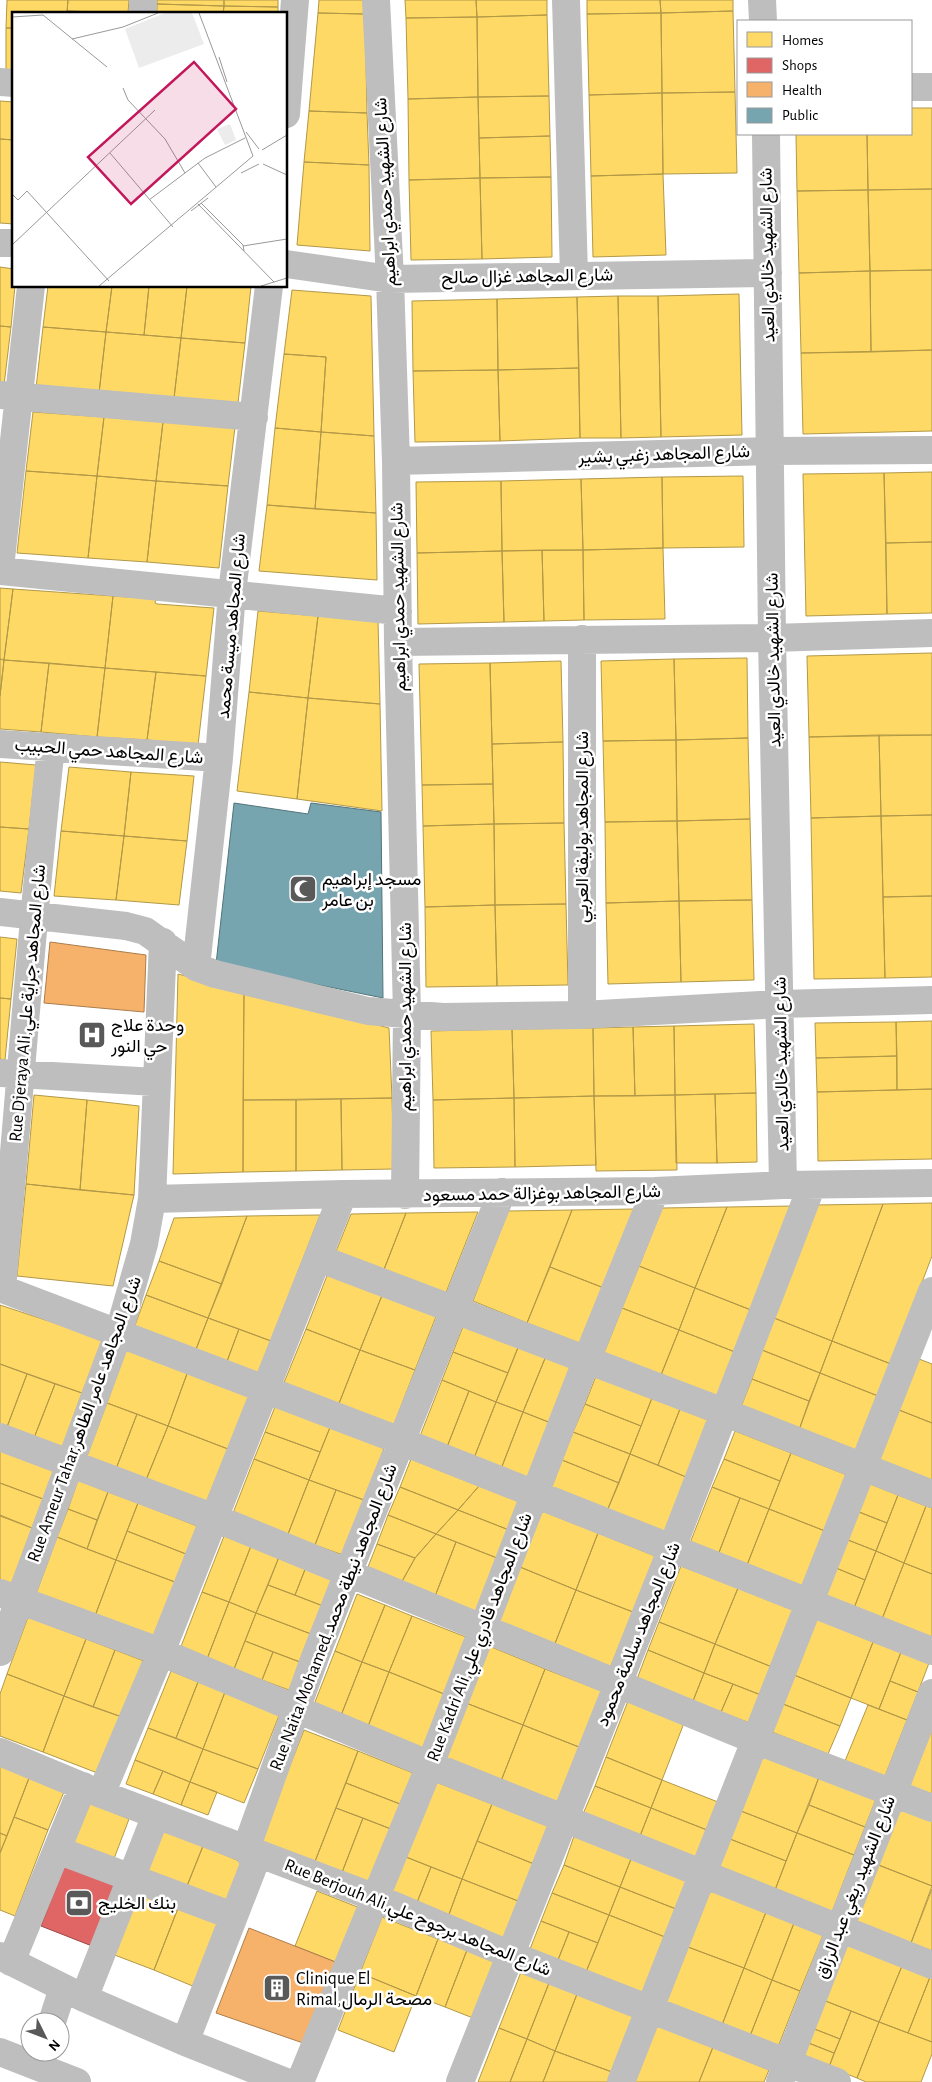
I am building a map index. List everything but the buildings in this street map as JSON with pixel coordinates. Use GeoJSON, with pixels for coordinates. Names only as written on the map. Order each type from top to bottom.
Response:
{"type":"FeatureCollection","features":[{"type":"Feature","properties":{"kind":"street"},"geometry":{"type":"LineString","coordinates":[[288,93],[295,0]]}},
{"type":"Feature","properties":{"kind":"street","name":"شارع الشهيد حمدي ابراهيم"},"geometry":{"type":"LineString","coordinates":[[376,0],[390,279],[396,461],[398,642],[407,1014],[405,1195]]}},
{"type":"Feature","properties":{"kind":"street"},"geometry":{"type":"LineString","coordinates":[[566,0],[574,275]]}},
{"type":"Feature","properties":{"kind":"street"},"geometry":{"type":"LineString","coordinates":[[762,0],[763,20]]}},
{"type":"Feature","properties":{"kind":"street"},"geometry":{"type":"LineString","coordinates":[[912,87],[932,87]]}},
{"type":"Feature","properties":{"kind":"street","name":"شارع الشهيد خالدي العيد"},"geometry":{"type":"LineString","coordinates":[[766,135],[772,638],[783,1185]]}},
{"type":"Feature","properties":{"kind":"street","name":"شارع المجاهد غزال صالح"},"geometry":{"type":"LineString","coordinates":[[288,264],[390,279],[768,273]]}},
{"type":"Feature","properties":{"kind":"street"},"geometry":{"type":"LineString","coordinates":[[32,288],[9,395],[0,570],[398,611]]}},
{"type":"Feature","properties":{"kind":"street","name":"شارع المجاهد ميسة محمد"},"geometry":{"type":"LineString","coordinates":[[196,967],[219,758],[232,594],[269,288]]}},
{"type":"Feature","properties":{"kind":"street"},"geometry":{"type":"LineString","coordinates":[[9,395],[254,417]]}},
{"type":"Feature","properties":{"kind":"street","name":"شارع المجاهد زغبي بشير"},"geometry":{"type":"LineString","coordinates":[[396,461],[770,451],[932,450]]}},
{"type":"Feature","properties":{"kind":"street"},"geometry":{"type":"LineString","coordinates":[[398,642],[772,638],[932,634]]}},
{"type":"Feature","properties":{"kind":"street","name":"شارع المجاهد بوليفة العربي"},"geometry":{"type":"LineString","coordinates":[[582,639],[582,1015]]}},
{"type":"Feature","properties":{"kind":"street","name":"شارع المجاهد حمي الحبيب"},"geometry":{"type":"LineString","coordinates":[[0,744],[219,758]]}},
{"type":"Feature","properties":{"kind":"street","name":"Rue Djeraya Ali,شارع المجاهد جراية علي"},"geometry":{"type":"LineString","coordinates":[[1,1288],[11,1074],[33,914],[51,748]]}},
{"type":"Feature","properties":{"kind":"street"},"geometry":{"type":"LineString","coordinates":[[0,912],[33,914],[126,926],[144,931],[163,942],[196,967],[215,974],[368,1011],[443,1017],[582,1015],[780,1004],[932,1000]]}},
{"type":"Feature","properties":{"kind":"street","name":"Rue Ameur Tahar,شارع المجاهد عامر الطاهر"},"geometry":{"type":"LineString","coordinates":[[0,1652],[9,1596],[69,1463],[119,1332],[144,1244],[152,1199],[163,942]]}},
{"type":"Feature","properties":{"kind":"street"},"geometry":{"type":"LineString","coordinates":[[11,1074],[156,1082]]}},
{"type":"Feature","properties":{"kind":"street","name":"شارع المجاهد بوغزالة حمد مسعود"},"geometry":{"type":"LineString","coordinates":[[152,1199],[343,1194],[655,1192],[783,1185],[932,1183]]}},
{"type":"Feature","properties":{"kind":"street","name":"شارع المجاهد سلامة محمود"},"geometry":{"type":"LineString","coordinates":[[460,2082],[672,1548],[812,1185]]}},
{"type":"Feature","properties":{"kind":"street","name":"Rue Naita Mohamed,شارع المجاهد نيطة محمد"},"geometry":{"type":"LineString","coordinates":[[246,1850],[348,1572],[502,1192]]}},
{"type":"Feature","properties":{"kind":"street","name":"Rue Kadri Ali,شارع المجاهد قادري علي"},"geometry":{"type":"LineString","coordinates":[[300,2082],[430,1765],[587,1359],[655,1192]]}},
{"type":"Feature","properties":{"kind":"street"},"geometry":{"type":"LineString","coordinates":[[286,2082],[185,2042],[74,1993],[6,1959],[57,1850],[92,1790],[161,1652],[343,1194]]}},
{"type":"Feature","properties":{"kind":"street"},"geometry":{"type":"LineString","coordinates":[[318,1258],[455,1308],[932,1494]]}},
{"type":"Feature","properties":{"kind":"street"},"geometry":{"type":"LineString","coordinates":[[1,1288],[401,1441],[932,1651]]}},
{"type":"Feature","properties":{"kind":"street"},"geometry":{"type":"LineString","coordinates":[[621,2082],[862,1467],[922,1345],[932,1291]]}},
{"type":"Feature","properties":{"kind":"street"},"geometry":{"type":"LineString","coordinates":[[0,1437],[215,1518],[755,1740],[932,1808]]}},
{"type":"Feature","properties":{"kind":"street"},"geometry":{"type":"LineString","coordinates":[[9,1596],[161,1652],[430,1765],[932,1965]]}},
{"type":"Feature","properties":{"kind":"street","name":"شارع الشهيد ريغي عبد الرزاق"},"geometry":{"type":"LineString","coordinates":[[784,2072],[839,1927],[932,1693]]}},
{"type":"Feature","properties":{"kind":"street","name":"Rue Berjouh Ali,شارع المجاهد برجوح علي"},"geometry":{"type":"LineString","coordinates":[[0,1752],[246,1850],[376,1898],[511,1955],[650,2008],[784,2072],[837,2082]]}},
{"type":"Feature","properties":{"kind":"street"},"geometry":{"type":"LineString","coordinates":[[60,2012],[74,1993],[132,1878],[156,1815]]}},
{"type":"Feature","properties":{"kind":"street"},"geometry":{"type":"LineString","coordinates":[[57,1850],[233,1916]]}},
{"type":"Feature","properties":{"kind":"street"},"geometry":{"type":"LineString","coordinates":[[185,2042],[254,1862],[246,1850]]}},
{"type":"Feature","properties":{"kind":"street"},"geometry":{"type":"LineString","coordinates":[[0,2052],[20,2056]]}},
{"type":"Feature","properties":{"kind":"street"},"geometry":{"type":"LineString","coordinates":[[43,2062],[77,2082]]}},
{"type":"Feature","properties":{"kind":"place","name":"مسجد إبراهيم بن عامر"},"geometry":{"type":"Point","coordinates":[303,889]}},
{"type":"Feature","properties":{"kind":"place","name":"وحدة علاج حي النور"},"geometry":{"type":"Point","coordinates":[92,1035]}},
{"type":"Feature","properties":{"kind":"place","name":"بنك الخليج"},"geometry":{"type":"Point","coordinates":[79,1903]}},
{"type":"Feature","properties":{"kind":"place","name":"Clinique El Rimal,مصحة الرمال"},"geometry":{"type":"Point","coordinates":[277,1988]}}]}
